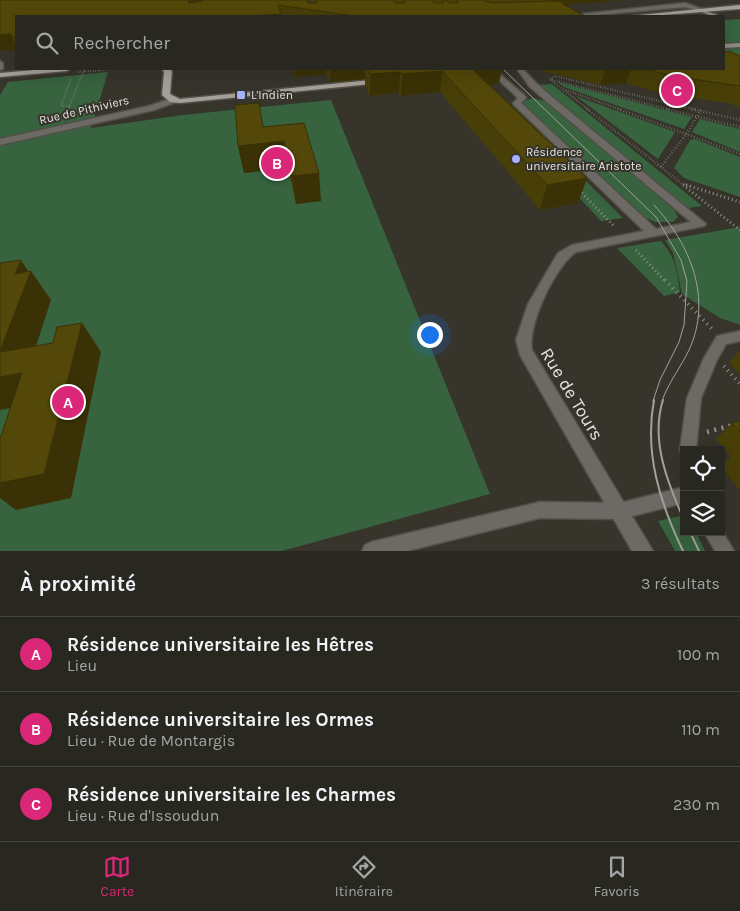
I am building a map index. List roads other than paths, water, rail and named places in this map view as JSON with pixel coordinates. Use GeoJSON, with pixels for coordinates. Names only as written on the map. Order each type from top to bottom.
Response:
{"type":"FeatureCollection","features":[{"type":"Feature","properties":{"kind":"main road"},"geometry":{"type":"LineString","coordinates":[[644,15],[740,7]]}},
{"type":"Feature","properties":{"kind":"main road"},"geometry":{"type":"LineString","coordinates":[[702,10],[714,15],[740,13]]}},
{"type":"Feature","properties":{"kind":"main road"},"geometry":{"type":"LineString","coordinates":[[725,46],[740,45]]}},
{"type":"Feature","properties":{"kind":"main road"},"geometry":{"type":"LineString","coordinates":[[0,69],[15,67]]}},
{"type":"Feature","properties":{"kind":"main road"},"geometry":{"type":"LineString","coordinates":[[0,69],[15,70]]}},
{"type":"Feature","properties":{"kind":"main road"},"geometry":{"type":"LineString","coordinates":[[23,70],[70,72]]}},
{"type":"Feature","properties":{"kind":"main road"},"geometry":{"type":"LineString","coordinates":[[167,70],[170,98],[386,80]]}},
{"type":"Feature","properties":{"kind":"street"},"geometry":{"type":"LineString","coordinates":[[585,14],[686,5],[702,10]]}},
{"type":"Feature","properties":{"kind":"street"},"geometry":{"type":"LineString","coordinates":[[491,70],[522,98]]}},
{"type":"Feature","properties":{"kind":"street"},"geometry":{"type":"LineString","coordinates":[[521,70],[532,84],[549,99]]}},
{"type":"Feature","properties":{"kind":"street"},"geometry":{"type":"LineString","coordinates":[[549,99],[531,96],[522,98],[517,103],[654,234]]}},
{"type":"Feature","properties":{"kind":"street","name":"Rue de Pithiviers"},"geometry":{"type":"LineString","coordinates":[[0,142],[151,108],[170,98]]}},
{"type":"Feature","properties":{"kind":"street","name":"Rue de Tours"},"geometry":{"type":"LineString","coordinates":[[549,99],[700,224],[572,249],[562,256],[535,304],[523,340],[525,351],[643,551]]}},
{"type":"Feature","properties":{"kind":"lane"},"geometry":{"type":"LineString","coordinates":[[688,446],[694,398],[711,358],[722,340],[740,336]]}},
{"type":"Feature","properties":{"kind":"lane"},"geometry":{"type":"LineString","coordinates":[[371,551],[540,510],[620,511],[680,496]]}},
{"type":"Feature","properties":{"kind":"lane"},"geometry":{"type":"LineString","coordinates":[[716,536],[725,551]]}},
{"type":"Feature","properties":{"kind":"tram line"},"geometry":{"type":"LineString","coordinates":[[504,70],[656,217],[681,260],[687,281],[684,325],[679,342],[660,380],[653,401]]}},
{"type":"Feature","properties":{"kind":"tram line"},"geometry":{"type":"LineString","coordinates":[[654,205],[667,220],[687,254],[694,273],[699,311],[696,330],[689,350],[662,401]]}},
{"type":"Feature","properties":{"kind":"tram line"},"geometry":{"type":"LineString","coordinates":[[654,400],[651,439],[656,477],[667,515],[683,551]]}},
{"type":"Feature","properties":{"kind":"tram line"},"geometry":{"type":"LineString","coordinates":[[663,400],[660,415],[660,446],[667,477],[680,511]]}},
{"type":"Feature","properties":{"kind":"tram line"},"geometry":{"type":"LineString","coordinates":[[692,536],[699,551]]}},
{"type":"Feature","properties":{"kind":"place","name":"Résidence universitaire les Charmes"},"geometry":{"type":"Point","coordinates":[677,90]}},
{"type":"Feature","properties":{"kind":"place","name":"L'Indien"},"geometry":{"type":"Point","coordinates":[241,95]}},
{"type":"Feature","properties":{"kind":"place","name":"Résidence universitaire Aristote"},"geometry":{"type":"Point","coordinates":[516,159]}},
{"type":"Feature","properties":{"kind":"place","name":"Résidence universitaire les Ormes"},"geometry":{"type":"Point","coordinates":[277,163]}},
{"type":"Feature","properties":{"kind":"place","name":"Résidence universitaire les Hêtres"},"geometry":{"type":"Point","coordinates":[68,402]}}]}
